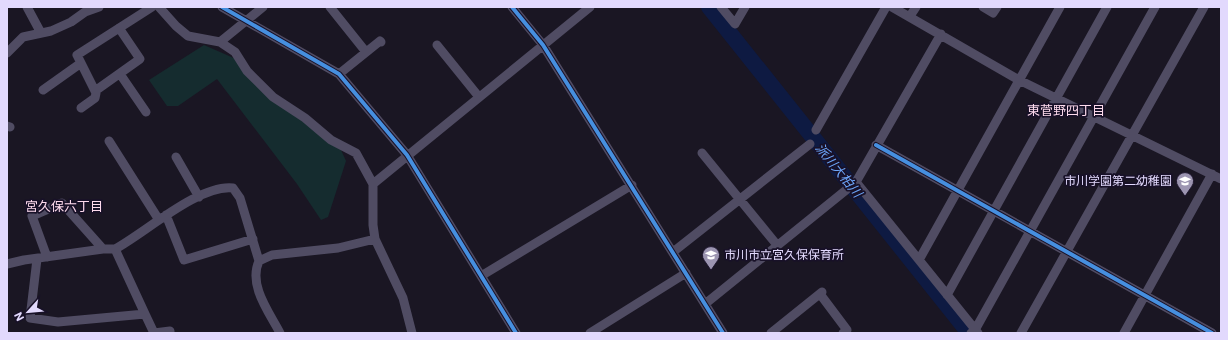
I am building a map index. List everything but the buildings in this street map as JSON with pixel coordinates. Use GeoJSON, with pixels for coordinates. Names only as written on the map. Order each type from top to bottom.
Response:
{"type":"FeatureCollection","features":[{"type":"Feature","properties":{"kind":"street"},"geometry":{"type":"LineString","coordinates":[[27,7],[41,33]]}},
{"type":"Feature","properties":{"kind":"street"},"geometry":{"type":"LineString","coordinates":[[7,52],[23,37],[51,31],[71,22],[86,12],[99,7]]}},
{"type":"Feature","properties":{"kind":"street"},"geometry":{"type":"LineString","coordinates":[[81,108],[95,98],[95,91],[77,55],[152,7]]}},
{"type":"Feature","properties":{"kind":"street"},"geometry":{"type":"LineString","coordinates":[[159,7],[176,26],[188,36],[220,42],[235,52],[247,70],[273,97],[305,118],[331,140],[356,153],[374,184],[373,225],[376,239],[403,298],[412,333]]}},
{"type":"Feature","properties":{"kind":"street"},"geometry":{"type":"LineString","coordinates":[[222,7],[338,74],[407,155],[516,333]]}},
{"type":"Feature","properties":{"kind":"street"},"geometry":{"type":"LineString","coordinates":[[220,42],[263,7]]}},
{"type":"Feature","properties":{"kind":"street"},"geometry":{"type":"LineString","coordinates":[[330,7],[366,52]]}},
{"type":"Feature","properties":{"kind":"street"},"geometry":{"type":"LineString","coordinates":[[512,7],[543,45],[674,252],[723,333]]}},
{"type":"Feature","properties":{"kind":"street"},"geometry":{"type":"LineString","coordinates":[[374,184],[407,155],[590,7]]}},
{"type":"Feature","properties":{"kind":"street"},"geometry":{"type":"LineString","coordinates":[[721,7],[735,24],[745,7]]}},
{"type":"Feature","properties":{"kind":"street"},"geometry":{"type":"LineString","coordinates":[[816,130],[886,7]]}},
{"type":"Feature","properties":{"kind":"street"},"geometry":{"type":"LineString","coordinates":[[892,7],[1019,80],[1221,179]]}},
{"type":"Feature","properties":{"kind":"street"},"geometry":{"type":"LineString","coordinates":[[910,16],[916,7]]}},
{"type":"Feature","properties":{"kind":"street"},"geometry":{"type":"LineString","coordinates":[[983,7],[993,13],[997,7]]}},
{"type":"Feature","properties":{"kind":"street"},"geometry":{"type":"LineString","coordinates":[[919,260],[1060,7]]}},
{"type":"Feature","properties":{"kind":"street"},"geometry":{"type":"LineString","coordinates":[[947,295],[1107,7]]}},
{"type":"Feature","properties":{"kind":"street"},"geometry":{"type":"LineString","coordinates":[[856,182],[975,332],[1155,7]]}},
{"type":"Feature","properties":{"kind":"street"},"geometry":{"type":"LineString","coordinates":[[1021,333],[1204,7]]}},
{"type":"Feature","properties":{"kind":"street"},"geometry":{"type":"LineString","coordinates":[[95,91],[140,60],[119,28]]}},
{"type":"Feature","properties":{"kind":"street"},"geometry":{"type":"LineString","coordinates":[[705,304],[856,182],[941,34]]}},
{"type":"Feature","properties":{"kind":"street"},"geometry":{"type":"LineString","coordinates":[[338,74],[380,41],[381,42]]}},
{"type":"Feature","properties":{"kind":"street"},"geometry":{"type":"LineString","coordinates":[[437,45],[479,97]]}},
{"type":"Feature","properties":{"kind":"street"},"geometry":{"type":"LineString","coordinates":[[43,90],[81,63]]}},
{"type":"Feature","properties":{"kind":"street"},"geometry":{"type":"LineString","coordinates":[[120,74],[146,112]]}},
{"type":"Feature","properties":{"kind":"street"},"geometry":{"type":"LineString","coordinates":[[109,141],[162,218],[184,260],[253,239]]}},
{"type":"Feature","properties":{"kind":"street"},"geometry":{"type":"LineString","coordinates":[[674,252],[810,144]]}},
{"type":"Feature","properties":{"kind":"street"},"geometry":{"type":"LineString","coordinates":[[876,145],[1212,333]]}},
{"type":"Feature","properties":{"kind":"street"},"geometry":{"type":"LineString","coordinates":[[702,153],[777,245]]}},
{"type":"Feature","properties":{"kind":"street"},"geometry":{"type":"LineString","coordinates":[[176,157],[199,197]]}},
{"type":"Feature","properties":{"kind":"street"},"geometry":{"type":"LineString","coordinates":[[1124,333],[1212,174]]}},
{"type":"Feature","properties":{"kind":"street"},"geometry":{"type":"LineString","coordinates":[[481,276],[632,185]]}},
{"type":"Feature","properties":{"kind":"street"},"geometry":{"type":"LineString","coordinates":[[7,264],[24,260],[103,249],[115,249],[128,242],[162,218],[199,197],[208,192],[225,187],[232,188],[240,198],[259,261]]}},
{"type":"Feature","properties":{"kind":"street"},"geometry":{"type":"LineString","coordinates":[[47,257],[32,216],[62,203],[103,249]]}},
{"type":"Feature","properties":{"kind":"street"},"geometry":{"type":"LineString","coordinates":[[280,333],[260,298],[254,271],[259,261],[272,255],[338,248],[376,239]]}},
{"type":"Feature","properties":{"kind":"street"},"geometry":{"type":"LineString","coordinates":[[115,249],[154,333],[170,331],[170,333]]}},
{"type":"Feature","properties":{"kind":"street"},"geometry":{"type":"LineString","coordinates":[[37,259],[30,318],[58,322],[145,314]]}},
{"type":"Feature","properties":{"kind":"street"},"geometry":{"type":"LineString","coordinates":[[590,333],[686,273]]}},
{"type":"Feature","properties":{"kind":"street"},"geometry":{"type":"LineString","coordinates":[[777,331],[821,293],[847,330],[843,333]]}},
{"type":"Feature","properties":{"kind":"green space"},"geometry":{"type":"Polygon","coordinates":[[[204,45],[236,59],[302,121],[341,150],[346,161],[328,217],[321,220],[297,184],[217,79],[178,106],[167,106],[149,80],[204,45]]]}},
{"type":"Feature","properties":{"kind":"waterway","name":"派川大柏川"},"geometry":{"type":"LineString","coordinates":[[709,7],[969,333]]}},
{"type":"Feature","properties":{"kind":"cycle path"},"geometry":{"type":"LineString","coordinates":[[222,7],[339,74],[407,155],[516,333]]}},
{"type":"Feature","properties":{"kind":"cycle path"},"geometry":{"type":"LineString","coordinates":[[512,7],[543,45],[723,333]]}},
{"type":"Feature","properties":{"kind":"cycle path"},"geometry":{"type":"LineString","coordinates":[[876,145],[1212,333]]}},
{"type":"Feature","properties":{"kind":"place","name":"市川学園第二幼稚園"},"geometry":{"type":"Point","coordinates":[1185,196]}},
{"type":"Feature","properties":{"kind":"place","name":"市川市立宮久保保育所"},"geometry":{"type":"Point","coordinates":[711,270]}},
{"type":"Feature","properties":{"kind":"district","name":"東菅野四丁目"},"geometry":{"type":"Point","coordinates":[1066,110]}},
{"type":"Feature","properties":{"kind":"district","name":"宮久保六丁目"},"geometry":{"type":"Point","coordinates":[64,206]}}]}
